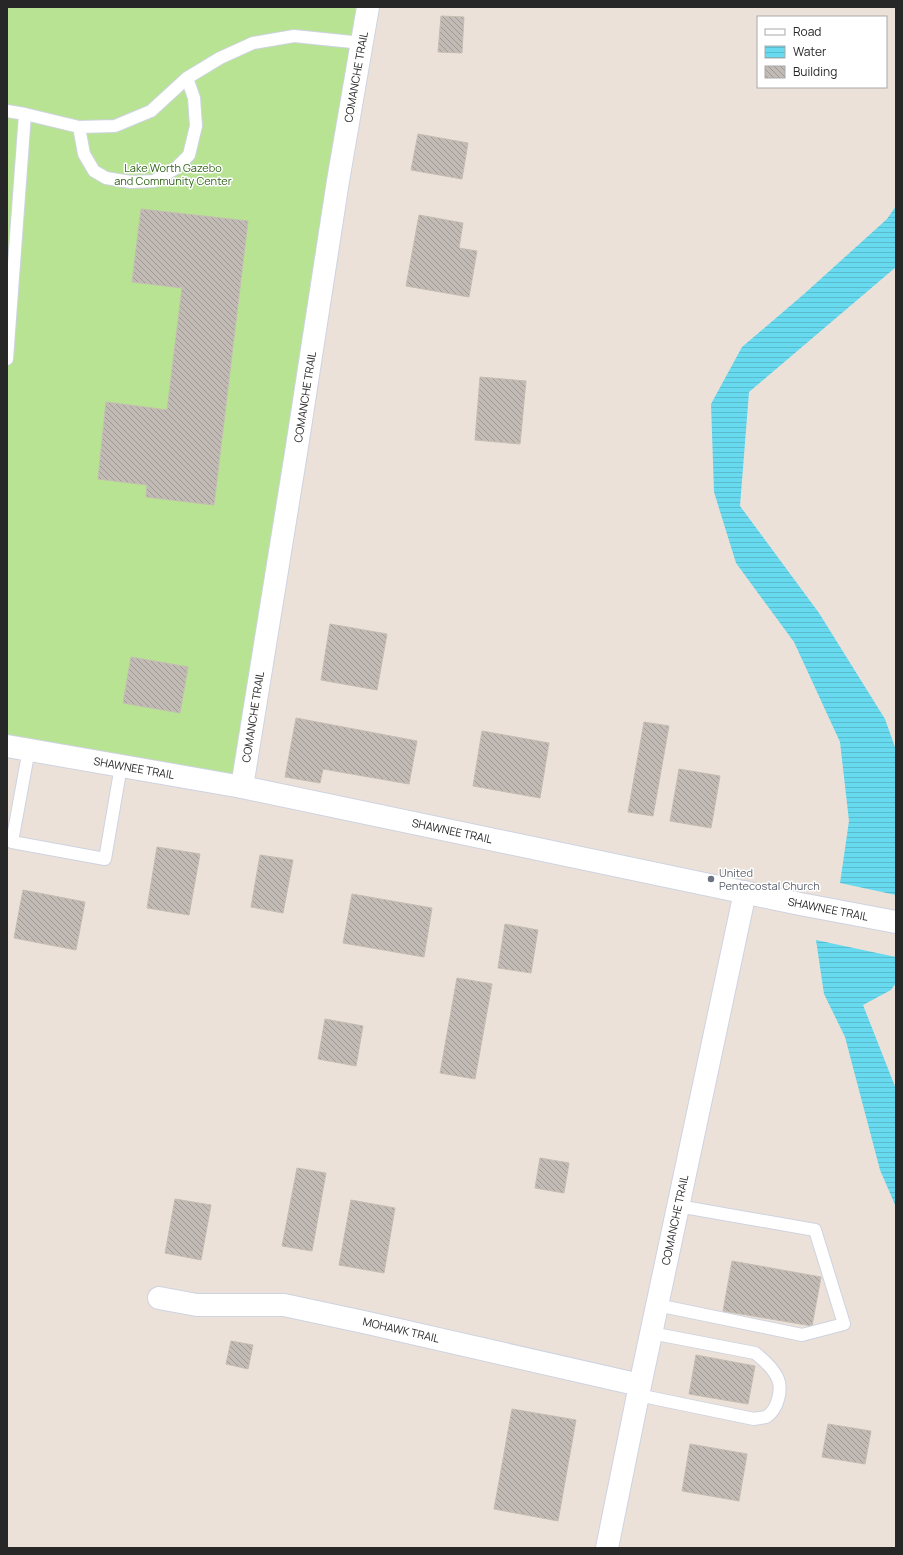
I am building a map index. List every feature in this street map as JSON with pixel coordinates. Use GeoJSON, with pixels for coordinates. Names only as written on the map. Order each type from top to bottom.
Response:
{"type":"FeatureCollection","features":[{"type":"Feature","properties":{"kind":"street","name":"COMANCHE TRAIL"},"geometry":{"type":"LineString","coordinates":[[242,787],[295,461],[338,180],[368,7]]}},
{"type":"Feature","properties":{"kind":"street","name":"SHAWNEE TRAIL"},"geometry":{"type":"LineString","coordinates":[[7,746],[242,787],[800,904],[896,922]]}},
{"type":"Feature","properties":{"kind":"street","name":"COMANCHE TRAIL"},"geometry":{"type":"LineString","coordinates":[[607,1548],[639,1390],[745,892]]}},
{"type":"Feature","properties":{"kind":"street","name":"MOHAWK TRAIL"},"geometry":{"type":"LineString","coordinates":[[159,1298],[197,1305],[284,1305],[368,1323],[639,1390]]}},
{"type":"Feature","properties":{"kind":"lane"},"geometry":{"type":"LineString","coordinates":[[7,111],[79,127],[115,126],[151,111],[187,78],[220,58],[253,43],[294,36],[362,43]]}},
{"type":"Feature","properties":{"kind":"lane"},"geometry":{"type":"LineString","coordinates":[[79,127],[84,154],[94,171],[106,178],[131,182],[154,181],[176,168],[189,155],[196,126],[194,98],[187,78]]}},
{"type":"Feature","properties":{"kind":"lane"},"geometry":{"type":"LineString","coordinates":[[7,359],[25,114]]}},
{"type":"Feature","properties":{"kind":"lane"},"geometry":{"type":"LineString","coordinates":[[29,749],[12,842],[105,859],[121,766]]}},
{"type":"Feature","properties":{"kind":"lane"},"geometry":{"type":"LineString","coordinates":[[657,1305],[802,1335],[844,1324],[815,1230],[678,1206]]}},
{"type":"Feature","properties":{"kind":"lane"},"geometry":{"type":"LineString","coordinates":[[639,1390],[754,1419],[766,1417],[775,1407],[780,1394],[778,1378],[769,1365],[756,1353],[651,1333]]}},
{"type":"Feature","properties":{"kind":"green space","name":"Lake Worth Gazebo and Community Center"},"geometry":{"type":"Polygon","coordinates":[[[7,7],[368,7],[242,787],[7,746],[7,7]]]}},
{"type":"Feature","properties":{"kind":"water"},"geometry":{"type":"Polygon","coordinates":[[[896,206],[896,267],[749,392],[740,506],[819,613],[885,719],[896,750],[896,895],[840,883],[849,821],[840,742],[794,642],[736,563],[714,492],[711,404],[742,347],[804,294],[887,219],[896,206]]]}},
{"type":"Feature","properties":{"kind":"water"},"geometry":{"type":"Polygon","coordinates":[[[816,940],[896,957],[896,983],[891,990],[863,1005],[896,1089],[896,1207],[880,1170],[845,1037],[824,994],[816,940]]]}},
{"type":"Feature","properties":{"kind":"building"},"geometry":{"type":"Polygon","coordinates":[[[441,16],[464,17],[462,53],[438,52],[441,16]]]}},
{"type":"Feature","properties":{"kind":"building"},"geometry":{"type":"Polygon","coordinates":[[[418,134],[468,143],[462,179],[411,170],[418,134]]]}},
{"type":"Feature","properties":{"kind":"building"},"geometry":{"type":"Polygon","coordinates":[[[141,209],[248,221],[214,505],[146,497],[147,485],[98,479],[106,402],[167,410],[182,288],[132,282],[141,209]]]}},
{"type":"Feature","properties":{"kind":"building"},"geometry":{"type":"Polygon","coordinates":[[[419,215],[463,223],[459,248],[477,251],[469,297],[406,286],[419,215]]]}},
{"type":"Feature","properties":{"kind":"building"},"geometry":{"type":"Polygon","coordinates":[[[480,377],[526,381],[520,444],[475,440],[480,377]]]}},
{"type":"Feature","properties":{"kind":"building"},"geometry":{"type":"Polygon","coordinates":[[[330,624],[387,634],[377,690],[321,680],[330,624]]]}},
{"type":"Feature","properties":{"kind":"building"},"geometry":{"type":"Polygon","coordinates":[[[131,657],[188,667],[180,713],[123,703],[131,657]]]}},
{"type":"Feature","properties":{"kind":"building"},"geometry":{"type":"Polygon","coordinates":[[[296,718],[417,741],[409,784],[323,769],[320,783],[285,777],[296,718]]]}},
{"type":"Feature","properties":{"kind":"building"},"geometry":{"type":"Polygon","coordinates":[[[644,722],[669,726],[653,816],[628,812],[644,722]]]}},
{"type":"Feature","properties":{"kind":"building"},"geometry":{"type":"Polygon","coordinates":[[[482,731],[549,743],[540,798],[473,786],[482,731]]]}},
{"type":"Feature","properties":{"kind":"building"},"geometry":{"type":"Polygon","coordinates":[[[679,769],[720,776],[711,828],[670,821],[679,769]]]}},
{"type":"Feature","properties":{"kind":"building"},"geometry":{"type":"Polygon","coordinates":[[[157,847],[200,854],[189,915],[147,908],[157,847]]]}},
{"type":"Feature","properties":{"kind":"building"},"geometry":{"type":"Polygon","coordinates":[[[260,855],[293,860],[283,913],[251,907],[260,855]]]}},
{"type":"Feature","properties":{"kind":"building"},"geometry":{"type":"Polygon","coordinates":[[[23,890],[85,902],[76,950],[14,938],[23,890]]]}},
{"type":"Feature","properties":{"kind":"building"},"geometry":{"type":"Polygon","coordinates":[[[352,894],[432,908],[424,957],[343,943],[352,894]]]}},
{"type":"Feature","properties":{"kind":"building"},"geometry":{"type":"Polygon","coordinates":[[[505,924],[538,930],[531,973],[498,968],[505,924]]]}},
{"type":"Feature","properties":{"kind":"building"},"geometry":{"type":"Polygon","coordinates":[[[457,978],[492,984],[475,1079],[440,1073],[457,978]]]}},
{"type":"Feature","properties":{"kind":"building"},"geometry":{"type":"Polygon","coordinates":[[[325,1019],[363,1026],[356,1066],[318,1059],[325,1019]]]}},
{"type":"Feature","properties":{"kind":"building"},"geometry":{"type":"Polygon","coordinates":[[[540,1158],[569,1163],[564,1193],[535,1188],[540,1158]]]}},
{"type":"Feature","properties":{"kind":"building"},"geometry":{"type":"Polygon","coordinates":[[[297,1168],[326,1173],[312,1251],[282,1246],[297,1168]]]}},
{"type":"Feature","properties":{"kind":"building"},"geometry":{"type":"Polygon","coordinates":[[[175,1199],[211,1205],[201,1260],[165,1253],[175,1199]]]}},
{"type":"Feature","properties":{"kind":"building"},"geometry":{"type":"Polygon","coordinates":[[[351,1200],[395,1208],[384,1273],[339,1265],[351,1200]]]}},
{"type":"Feature","properties":{"kind":"building"},"geometry":{"type":"Polygon","coordinates":[[[732,1261],[821,1277],[812,1326],[723,1311],[732,1261]]]}},
{"type":"Feature","properties":{"kind":"building"},"geometry":{"type":"Polygon","coordinates":[[[231,1341],[253,1345],[248,1369],[226,1364],[231,1341]]]}},
{"type":"Feature","properties":{"kind":"building"},"geometry":{"type":"Polygon","coordinates":[[[696,1355],[755,1366],[748,1404],[689,1394],[696,1355]]]}},
{"type":"Feature","properties":{"kind":"building"},"geometry":{"type":"Polygon","coordinates":[[[512,1409],[576,1420],[558,1521],[494,1509],[512,1409]]]}},
{"type":"Feature","properties":{"kind":"building"},"geometry":{"type":"Polygon","coordinates":[[[828,1424],[871,1431],[865,1464],[822,1457],[828,1424]]]}},
{"type":"Feature","properties":{"kind":"building"},"geometry":{"type":"Polygon","coordinates":[[[690,1444],[747,1454],[739,1501],[682,1491],[690,1444]]]}},
{"type":"Feature","properties":{"kind":"place","name":"United Pentecostal Church"},"geometry":{"type":"Point","coordinates":[711,879]}}]}
